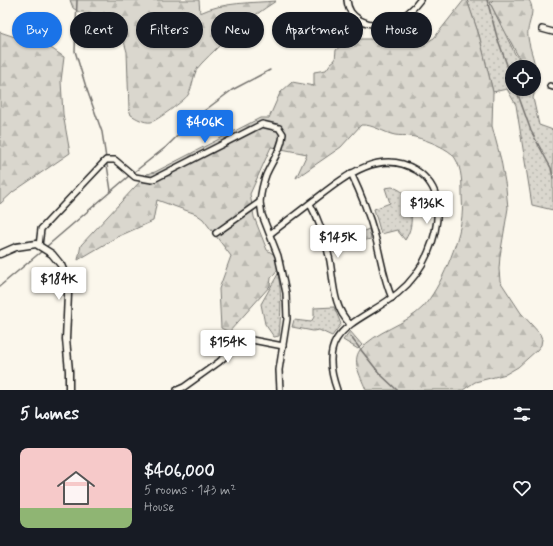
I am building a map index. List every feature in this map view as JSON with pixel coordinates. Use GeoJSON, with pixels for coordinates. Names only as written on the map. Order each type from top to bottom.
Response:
{"type":"FeatureCollection","features":[{"type":"Feature","properties":{"kind":"street"},"geometry":{"type":"LineString","coordinates":[[347,0],[348,7],[352,14],[364,22],[380,24],[398,20],[408,13],[420,0]]}},
{"type":"Feature","properties":{"kind":"street"},"geometry":{"type":"LineString","coordinates":[[542,29],[553,32]]}},
{"type":"Feature","properties":{"kind":"street"},"geometry":{"type":"LineString","coordinates":[[39,246],[41,229],[106,160],[115,160],[135,177],[152,180],[262,124],[279,128],[283,134],[282,143],[263,184],[260,202],[262,215],[278,256],[286,293],[287,319],[278,379],[280,390]]}},
{"type":"Feature","properties":{"kind":"street"},"geometry":{"type":"LineString","coordinates":[[270,234],[351,173],[374,164],[393,162],[402,164],[417,171],[435,192],[437,200],[437,219],[433,239],[429,252],[412,280],[392,298],[350,324],[339,335],[330,358],[330,372],[337,390]]}},
{"type":"Feature","properties":{"kind":"street"},"geometry":{"type":"LineString","coordinates":[[351,173],[368,211],[379,251],[385,283],[392,298]]}},
{"type":"Feature","properties":{"kind":"street"},"geometry":{"type":"LineString","coordinates":[[216,233],[260,202]]}},
{"type":"Feature","properties":{"kind":"street"},"geometry":{"type":"LineString","coordinates":[[310,204],[326,242],[339,308],[350,324]]}},
{"type":"Feature","properties":{"kind":"street"},"geometry":{"type":"LineString","coordinates":[[0,254],[16,247],[36,244],[52,254],[61,265],[66,277],[68,294],[66,339],[69,390]]}},
{"type":"Feature","properties":{"kind":"street"},"geometry":{"type":"LineString","coordinates":[[177,390],[184,387],[218,362],[234,348],[252,340],[283,346]]}},
{"type":"Feature","properties":{"kind":"green space"},"geometry":{"type":"Polygon","coordinates":[[[70,0],[199,0],[200,12],[136,12],[136,48],[203,48],[202,12],[228,5],[276,1],[260,12],[211,12],[211,48],[217,48],[196,71],[190,91],[186,98],[151,122],[140,120],[131,115],[129,109],[126,48],[128,48],[128,12],[79,12],[73,8],[70,0]]]}},
{"type":"Feature","properties":{"kind":"green space"},"geometry":{"type":"Polygon","coordinates":[[[464,0],[467,0],[479,35],[493,92],[492,126],[501,160],[506,188],[508,208],[500,256],[500,281],[521,313],[540,334],[542,339],[541,345],[537,350],[518,367],[506,374],[475,382],[463,390],[366,390],[357,365],[360,350],[366,343],[408,319],[423,307],[430,298],[448,264],[457,239],[462,216],[462,182],[457,162],[452,154],[438,145],[426,140],[410,136],[391,134],[370,126],[361,125],[341,147],[296,178],[307,154],[271,147],[250,194],[254,217],[267,250],[284,261],[271,278],[270,286],[229,332],[221,328],[219,289],[231,256],[203,219],[196,214],[157,200],[153,221],[117,237],[78,260],[81,245],[147,174],[155,172],[260,118],[269,118],[280,93],[292,82],[314,86],[314,72],[326,70],[335,60],[336,50],[338,48],[363,48],[363,39],[371,39],[371,48],[432,48],[432,39],[464,0]]]}},
{"type":"Feature","properties":{"kind":"green space"},"geometry":{"type":"Polygon","coordinates":[[[467,0],[493,0],[490,3],[515,54],[520,60],[505,60],[505,89],[493,92],[479,35],[467,0]]]}},
{"type":"Feature","properties":{"kind":"green space"},"geometry":{"type":"Polygon","coordinates":[[[493,0],[529,0],[532,14],[528,28],[528,37],[533,60],[521,60],[490,3],[493,0]]]}},
{"type":"Feature","properties":{"kind":"green space"},"geometry":{"type":"Polygon","coordinates":[[[0,32],[12,36],[12,48],[51,48],[64,57],[61,81],[63,114],[70,153],[13,192],[0,204],[0,32]]]}},
{"type":"Feature","properties":{"kind":"green space"},"geometry":{"type":"Polygon","coordinates":[[[511,96],[534,96],[539,125],[553,130],[553,210],[532,205],[516,105],[511,96]]]}},
{"type":"Feature","properties":{"kind":"green space"},"geometry":{"type":"Polygon","coordinates":[[[392,187],[404,194],[410,206],[431,199],[431,207],[411,211],[411,226],[405,240],[397,230],[381,234],[374,209],[390,203],[385,188],[392,187]]]}},
{"type":"Feature","properties":{"kind":"green space"},"geometry":{"type":"Polygon","coordinates":[[[369,229],[371,239],[356,242],[354,247],[334,253],[333,245],[350,240],[353,235],[369,229]]]}},
{"type":"Feature","properties":{"kind":"green space"},"geometry":{"type":"Polygon","coordinates":[[[278,274],[281,297],[279,336],[274,337],[265,324],[261,304],[278,274]]]}},
{"type":"Feature","properties":{"kind":"green space"},"geometry":{"type":"Polygon","coordinates":[[[334,307],[341,324],[332,336],[319,330],[313,331],[292,327],[294,320],[311,322],[314,317],[314,308],[334,307]]]}},
{"type":"Feature","properties":{"kind":"green space"},"geometry":{"type":"Polygon","coordinates":[[[350,331],[362,345],[358,349],[343,340],[350,331]]]}},
{"type":"Feature","properties":{"kind":"waterway"},"geometry":{"type":"LineString","coordinates":[[77,0],[75,51],[102,132],[111,191]]}},
{"type":"Feature","properties":{"kind":"waterway"},"geometry":{"type":"LineString","coordinates":[[487,0],[505,60]]}},
{"type":"Feature","properties":{"kind":"waterway"},"geometry":{"type":"LineString","coordinates":[[133,173],[166,147],[200,114],[232,90],[270,70]]}},
{"type":"Feature","properties":{"kind":"waterway"},"geometry":{"type":"LineString","coordinates":[[518,96],[531,131],[551,168],[553,178]]}},
{"type":"Feature","properties":{"kind":"waterway"},"geometry":{"type":"LineString","coordinates":[[46,247],[130,175]]}},
{"type":"Feature","properties":{"kind":"waterway"},"geometry":{"type":"LineString","coordinates":[[0,286],[42,251]]}},
{"type":"Feature","properties":{"kind":"waterway"},"geometry":{"type":"LineString","coordinates":[[350,336],[380,374],[397,390]]}}]}
